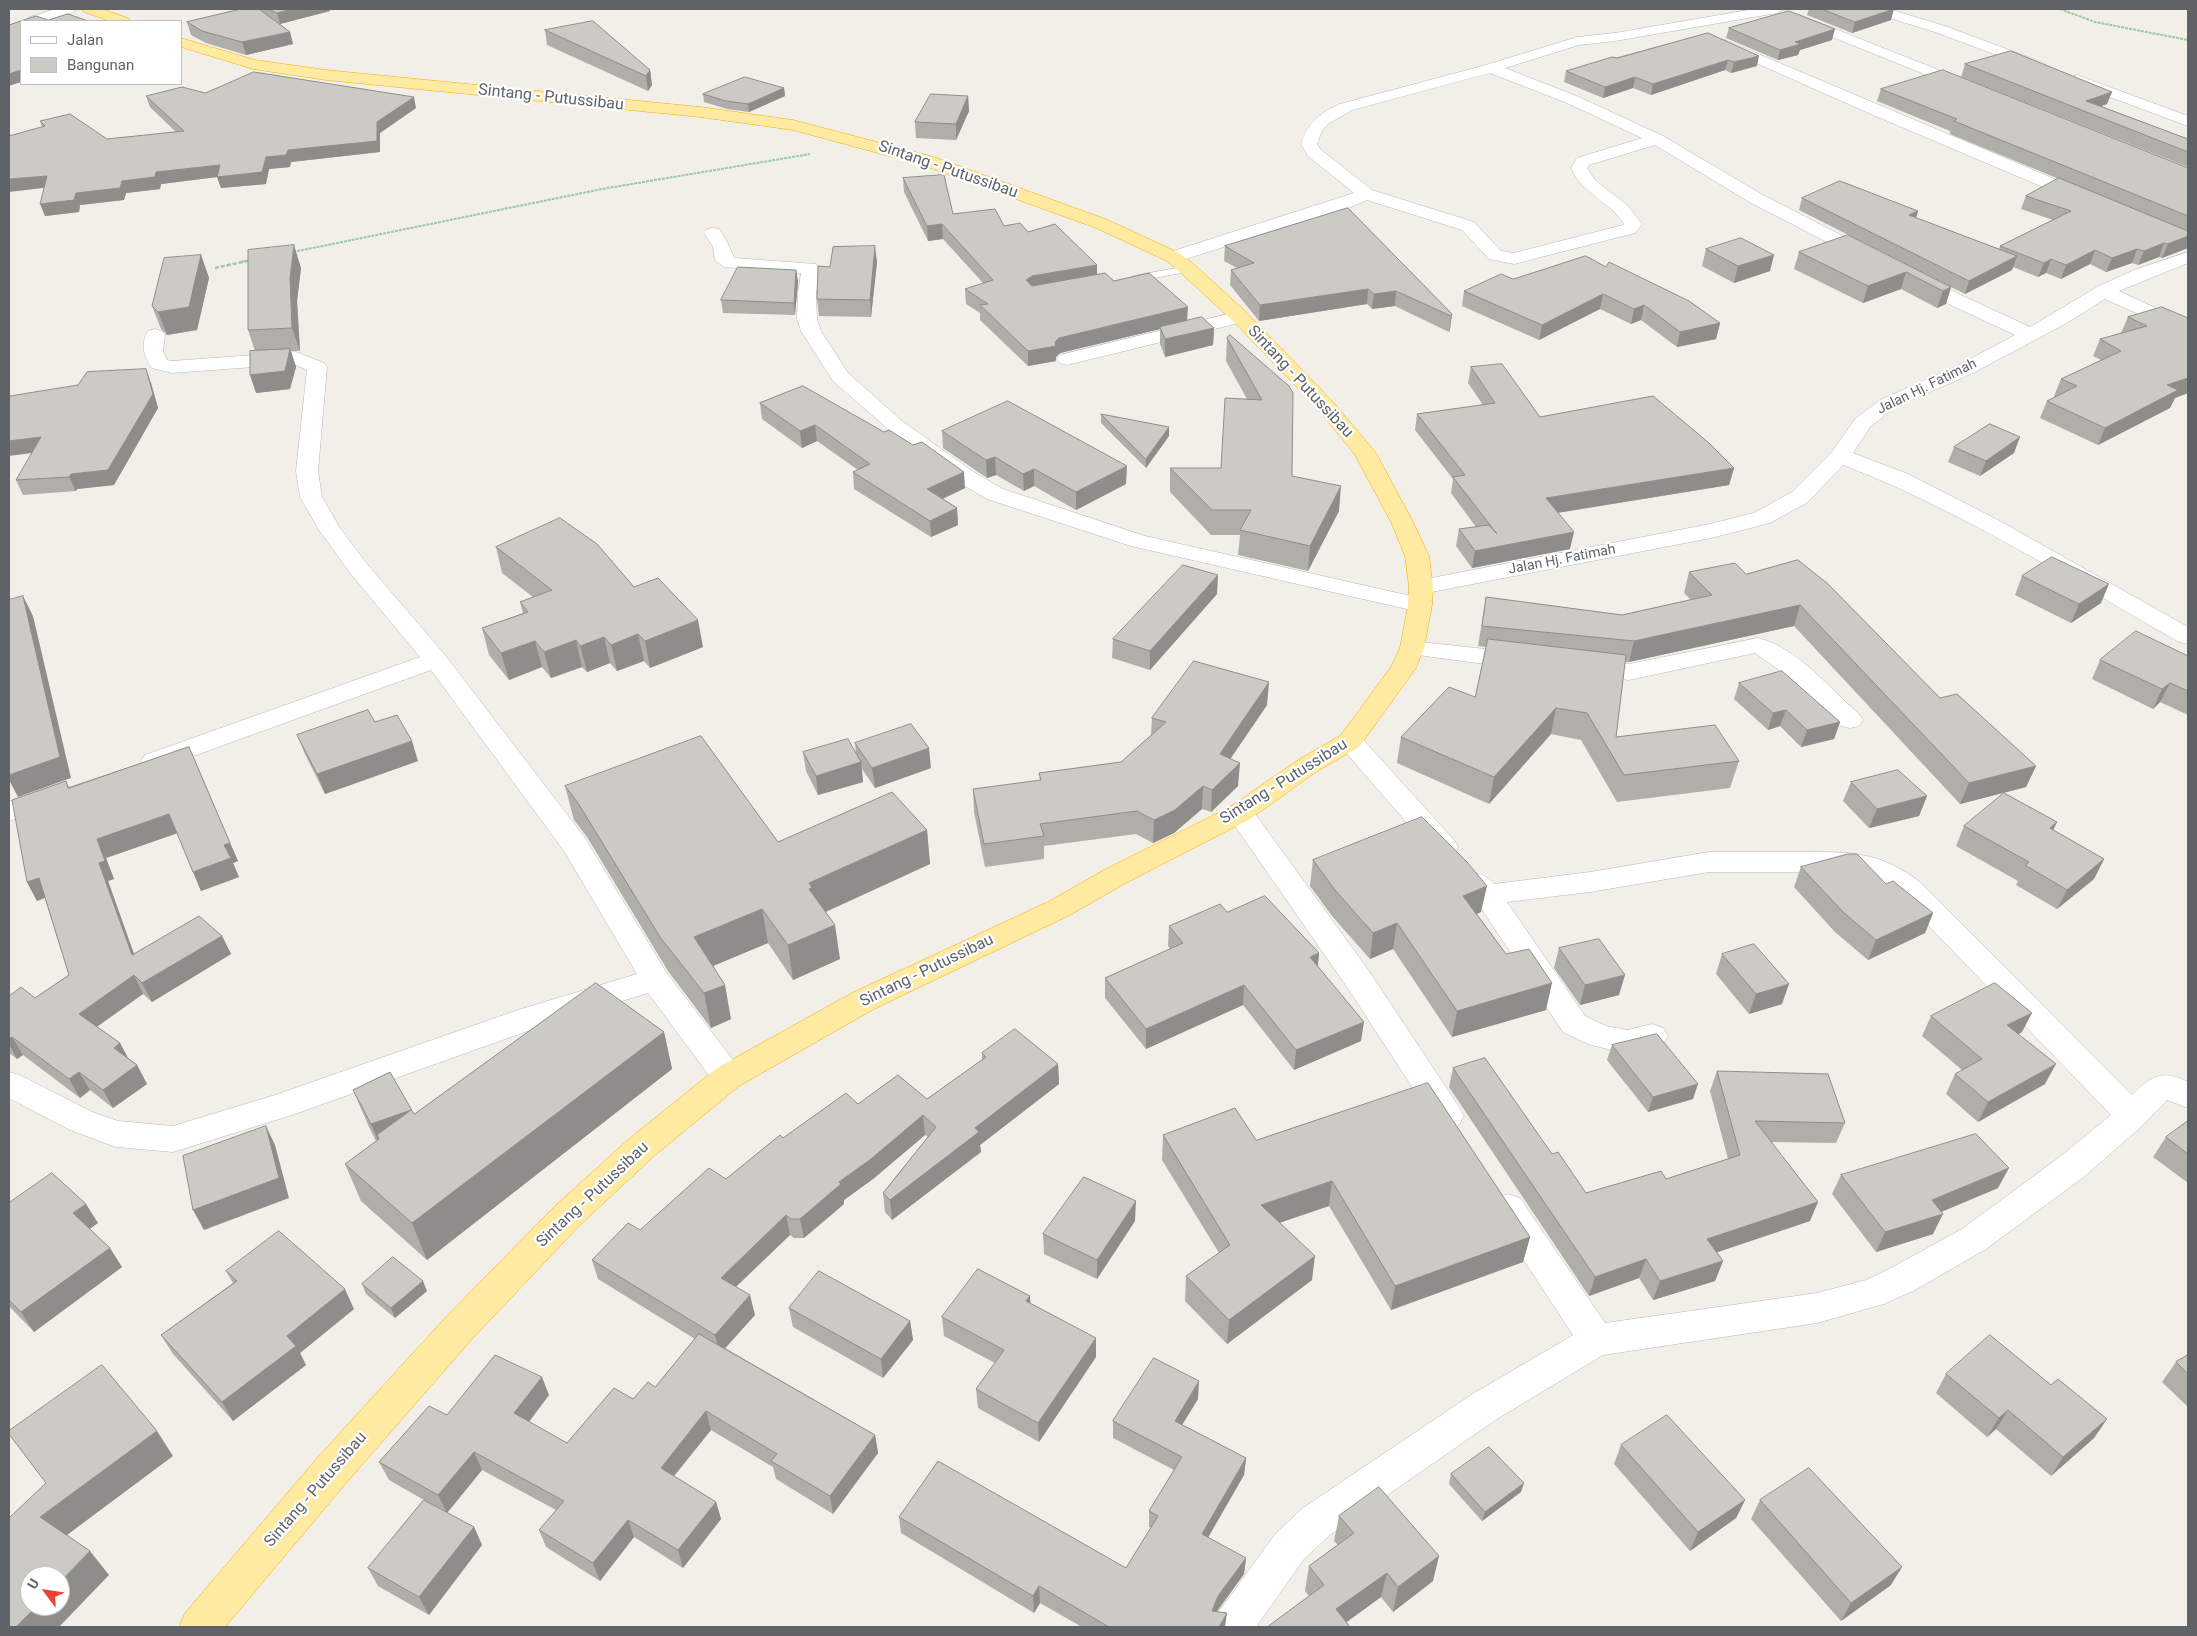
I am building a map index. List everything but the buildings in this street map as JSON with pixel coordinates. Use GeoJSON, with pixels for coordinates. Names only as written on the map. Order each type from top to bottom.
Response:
{"type":"FeatureCollection","features":[{"type":"Feature","properties":{"kind":"highway"},"geometry":{"type":"LineString","coordinates":[[90,9],[121,20]]}},
{"type":"Feature","properties":{"kind":"highway","name":"Sintang - Putussibau"},"geometry":{"type":"LineString","coordinates":[[182,42],[254,64],[326,75],[700,112],[793,125],[870,144],[928,162],[1067,211],[1180,263],[1240,318],[1326,406],[1365,453],[1402,522],[1417,556],[1421,596],[1412,648],[1403,668],[1350,741],[1307,766],[1240,813],[1114,877],[1060,908],[863,1001],[728,1077],[641,1148],[566,1216],[459,1328],[333,1469],[199,1627]]}},
{"type":"Feature","properties":{"kind":"street"},"geometry":{"type":"LineString","coordinates":[[36,20],[68,9]]}},
{"type":"Feature","properties":{"kind":"street"},"geometry":{"type":"LineString","coordinates":[[1657,140],[1582,162],[1579,168],[1586,181],[1627,214],[1633,224],[1629,229],[1514,259],[1494,255],[1468,226],[1366,194],[1314,152],[1309,144],[1315,126],[1328,115],[1346,107],[1491,68],[1577,41],[1615,37],[1776,9],[1986,94]]}},
{"type":"Feature","properties":{"kind":"street"},"geometry":{"type":"LineString","coordinates":[[1875,9],[1940,29],[2188,120]]}},
{"type":"Feature","properties":{"kind":"street"},"geometry":{"type":"LineString","coordinates":[[1681,26],[1878,112],[2096,203]]}},
{"type":"Feature","properties":{"kind":"street"},"geometry":{"type":"LineString","coordinates":[[1491,68],[1572,100],[1657,140],[1757,199],[1891,268],[2031,335]]}},
{"type":"Feature","properties":{"kind":"street"},"geometry":{"type":"LineString","coordinates":[[1180,263],[1366,194]]}},
{"type":"Feature","properties":{"kind":"street"},"geometry":{"type":"LineString","coordinates":[[713,233],[722,246],[724,260],[730,263],[809,268],[811,271],[807,293],[807,319],[811,331],[840,378],[895,426],[964,476],[995,494],[1139,540],[1421,596]]}},
{"type":"Feature","properties":{"kind":"street","name":"Jalan Hj. Fatimah"},"geometry":{"type":"LineString","coordinates":[[1421,596],[1762,518],[1800,497],[1840,456],[1862,423],[1887,404],[1966,369],[2031,335],[2104,291],[2141,274],[2188,257]]}},
{"type":"Feature","properties":{"kind":"street"},"geometry":{"type":"LineString","coordinates":[[2104,291],[2188,330]]}},
{"type":"Feature","properties":{"kind":"street"},"geometry":{"type":"LineString","coordinates":[[1067,359],[1240,318]]}},
{"type":"Feature","properties":{"kind":"street"},"geometry":{"type":"LineString","coordinates":[[155,335],[153,351],[159,364],[172,367],[296,358],[317,366],[307,471],[311,497],[330,530],[359,569],[436,660],[575,845],[655,980],[728,1077]]}},
{"type":"Feature","properties":{"kind":"street"},"geometry":{"type":"LineString","coordinates":[[1840,456],[1900,479],[1990,525],[2188,638]]}},
{"type":"Feature","properties":{"kind":"street"},"geometry":{"type":"LineString","coordinates":[[1412,648],[1629,672],[1758,645],[1788,664],[1850,720]]}},
{"type":"Feature","properties":{"kind":"street"},"geometry":{"type":"LineString","coordinates":[[130,769],[436,660]]}},
{"type":"Feature","properties":{"kind":"street"},"geometry":{"type":"LineString","coordinates":[[1350,741],[1487,895],[1574,1024],[1599,1036],[1627,1042],[1652,1036]]}},
{"type":"Feature","properties":{"kind":"street"},"geometry":{"type":"LineString","coordinates":[[9,812],[74,789]]}},
{"type":"Feature","properties":{"kind":"street"},"geometry":{"type":"LineString","coordinates":[[1240,813],[1358,979],[1466,1144]]}},
{"type":"Feature","properties":{"kind":"street"},"geometry":{"type":"LineString","coordinates":[[1487,895],[1590,882],[1709,862],[1851,862],[1867,864],[1888,872],[1910,889],[2132,1116]]}},
{"type":"Feature","properties":{"kind":"street"},"geometry":{"type":"LineString","coordinates":[[9,1084],[81,1121],[116,1134],[173,1139],[281,1106],[529,1018],[655,980]]}},
{"type":"Feature","properties":{"kind":"street"},"geometry":{"type":"LineString","coordinates":[[1232,1627],[1290,1546],[1317,1520],[1484,1407],[1596,1340],[1817,1308],[1872,1293],[1903,1279],[1974,1239],[2073,1166],[2132,1116],[2159,1088],[2170,1087],[2188,1096]]}},
{"type":"Feature","properties":{"kind":"street"},"geometry":{"type":"LineString","coordinates":[[1493,1184],[1596,1340]]}},
{"type":"Feature","properties":{"kind":"lane"},"geometry":{"type":"LineString","coordinates":[[1120,281],[1180,263]]}},
{"type":"Feature","properties":{"kind":"path"},"geometry":{"type":"LineString","coordinates":[[2060,9],[2095,22],[2188,40]]}},
{"type":"Feature","properties":{"kind":"path"},"geometry":{"type":"LineString","coordinates":[[293,252],[602,189],[813,154]]}},
{"type":"Feature","properties":{"kind":"path"},"geometry":{"type":"LineString","coordinates":[[215,268],[254,260]]}}]}
